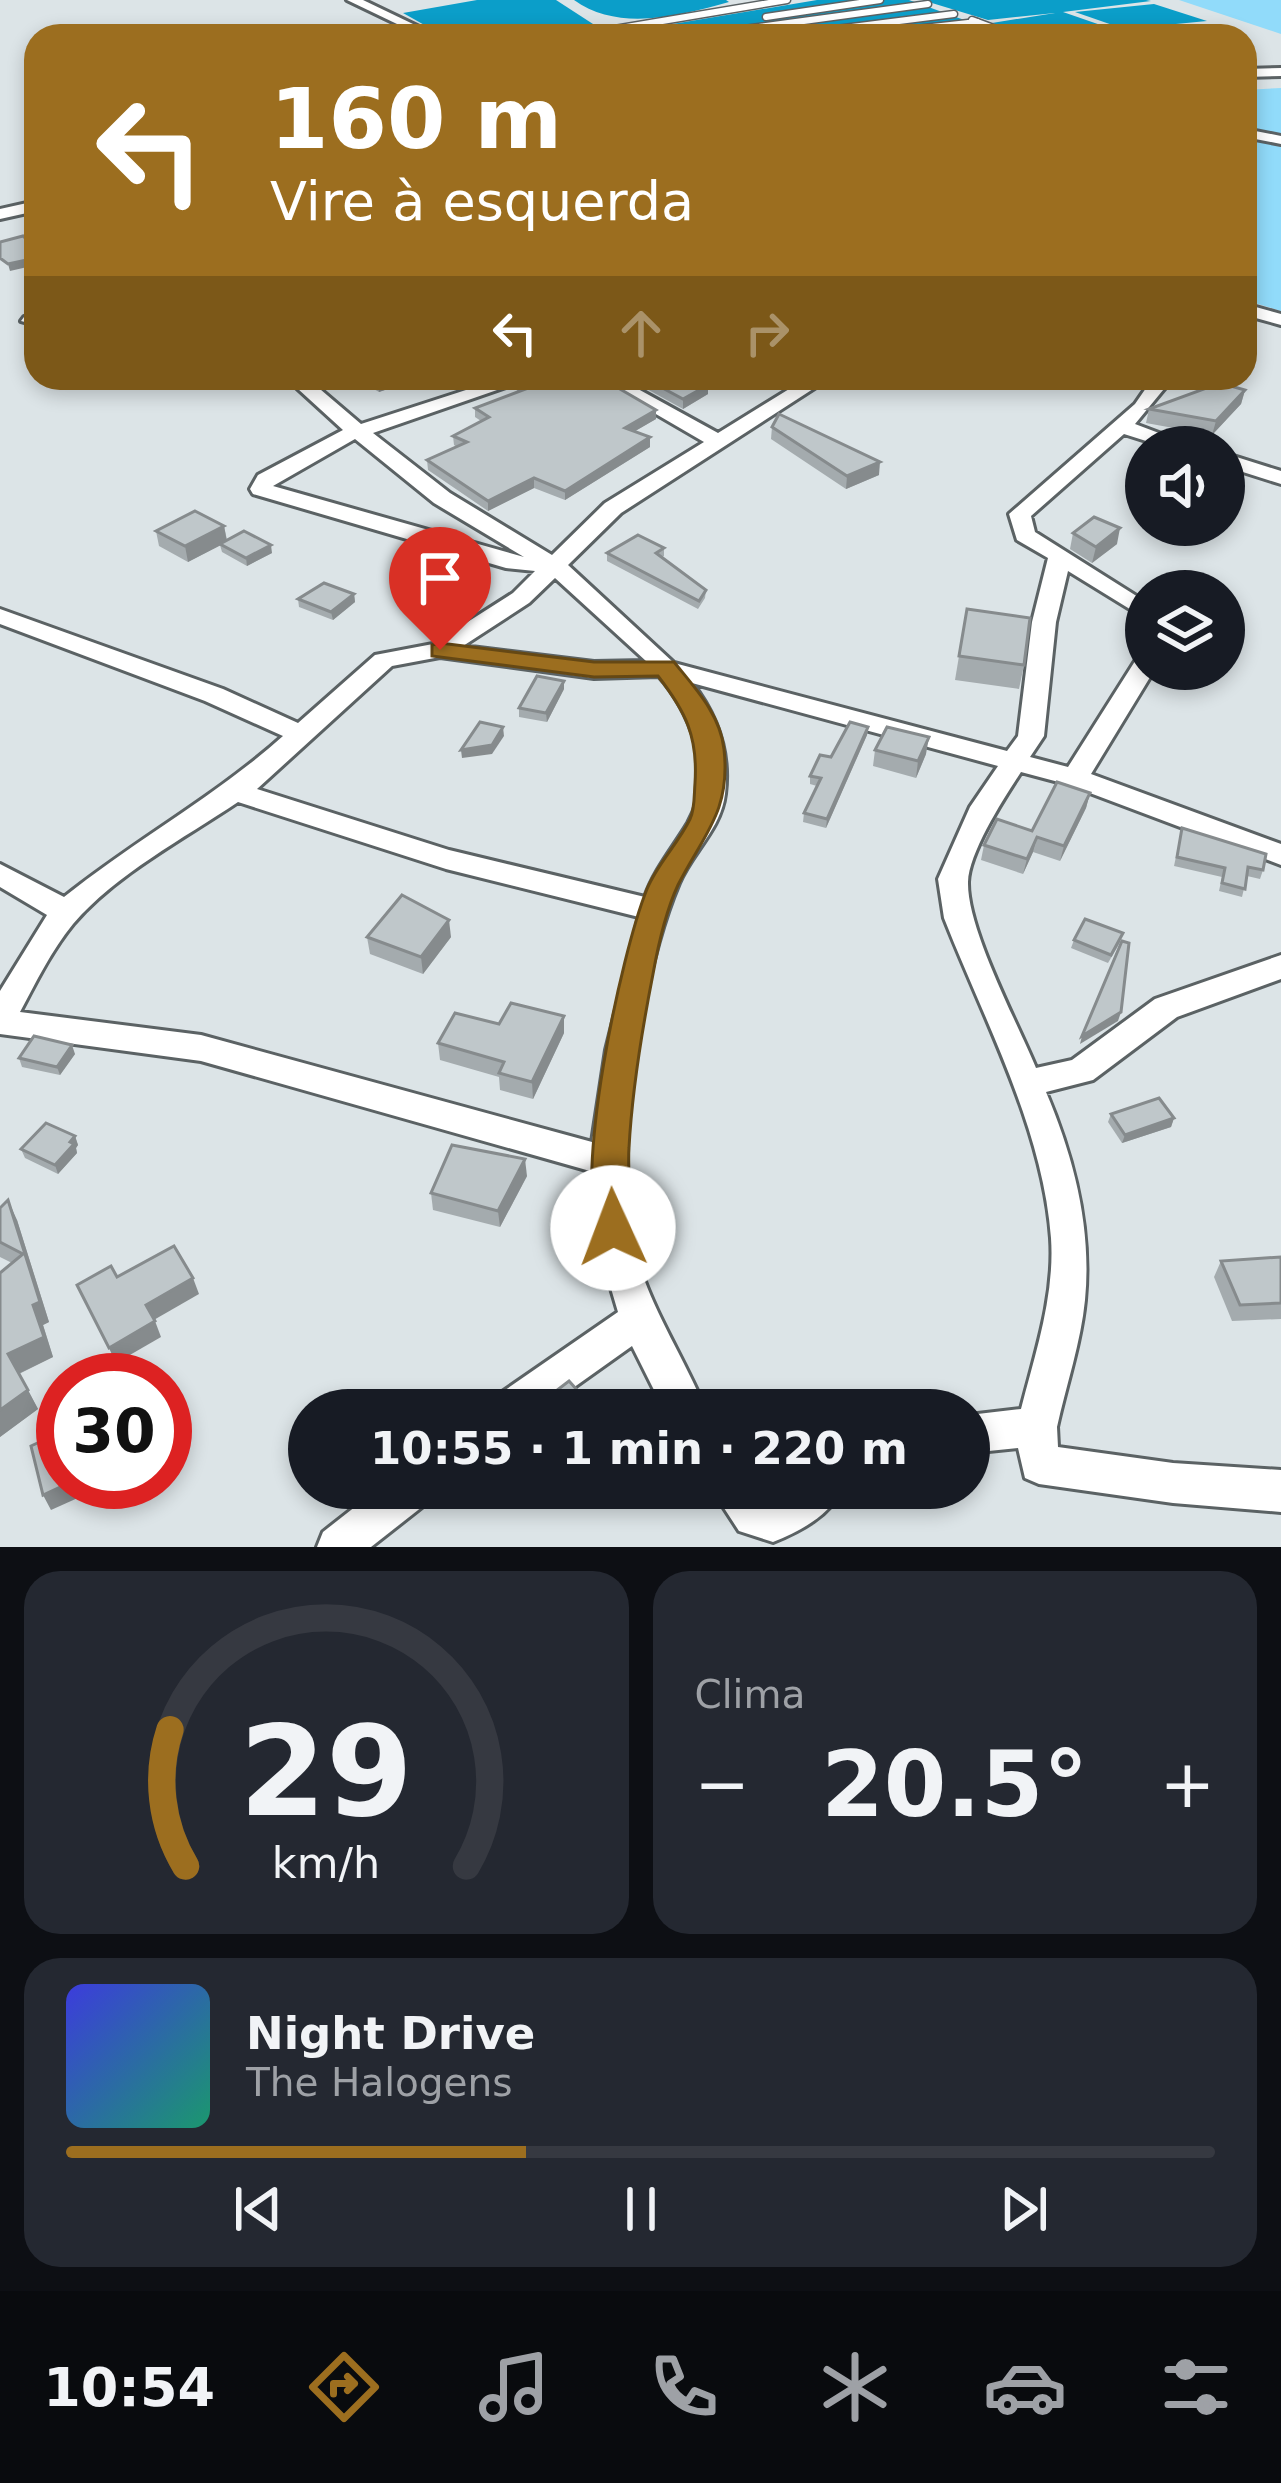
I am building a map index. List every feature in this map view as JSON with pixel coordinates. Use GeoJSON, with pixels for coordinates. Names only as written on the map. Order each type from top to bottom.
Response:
{"type":"FeatureCollection","features":[{"type":"Feature","properties":{"kind":"street"},"geometry":{"type":"LineString","coordinates":[[353,0],[405,24]]}},
{"type":"Feature","properties":{"kind":"street"},"geometry":{"type":"LineString","coordinates":[[308,390],[446,500],[553,566],[665,668],[697,708],[706,730],[710,803],[655,910],[637,972],[608,1204],[640,1318],[676,1389]]}},
{"type":"Feature","properties":{"kind":"street"},"geometry":{"type":"LineString","coordinates":[[487,390],[363,432],[265,479],[261,488],[514,562],[553,566]]}},
{"type":"Feature","properties":{"kind":"street"},"geometry":{"type":"LineString","coordinates":[[626,390],[717,441]]}},
{"type":"Feature","properties":{"kind":"street"},"geometry":{"type":"LineString","coordinates":[[611,1162],[201,1048],[0,1021],[43,941],[66,912],[122,866],[236,792],[384,660],[440,650],[471,634],[613,508],[800,390]]}},
{"type":"Feature","properties":{"kind":"street"},"geometry":{"type":"LineString","coordinates":[[1125,598],[1024,535],[1020,514],[1150,400],[1155,390]]}},
{"type":"Feature","properties":{"kind":"street"},"geometry":{"type":"LineString","coordinates":[[1120,426],[1125,428]]}},
{"type":"Feature","properties":{"kind":"street"},"geometry":{"type":"LineString","coordinates":[[1245,466],[1281,478]]}},
{"type":"Feature","properties":{"kind":"street"},"geometry":{"type":"LineString","coordinates":[[1060,556],[1045,622],[1031,736],[960,854],[954,902],[1050,1142],[1069,1239],[1066,1303],[1037,1426],[1039,1464],[1173,1484],[1281,1491]]}},
{"type":"Feature","properties":{"kind":"street"},"geometry":{"type":"LineString","coordinates":[[0,616],[214,694],[300,734]]}},
{"type":"Feature","properties":{"kind":"street"},"geometry":{"type":"LineString","coordinates":[[440,650],[594,670],[665,668],[1075,778],[1281,855]]}},
{"type":"Feature","properties":{"kind":"street"},"geometry":{"type":"LineString","coordinates":[[1075,778],[1129,690]]}},
{"type":"Feature","properties":{"kind":"street"},"geometry":{"type":"LineString","coordinates":[[236,792],[446,859],[655,910]]}},
{"type":"Feature","properties":{"kind":"street"},"geometry":{"type":"LineString","coordinates":[[0,874],[66,912]]}},
{"type":"Feature","properties":{"kind":"street"},"geometry":{"type":"LineString","coordinates":[[1028,1083],[1081,1071],[1166,1008],[1281,968]]}},
{"type":"Feature","properties":{"kind":"street"},"geometry":{"type":"LineString","coordinates":[[539,1389],[640,1318]]}},
{"type":"Feature","properties":{"kind":"street"},"geometry":{"type":"LineString","coordinates":[[990,1432],[1037,1426]]}},
{"type":"Feature","properties":{"kind":"street"},"geometry":{"type":"LineString","coordinates":[[338,1547],[386,1509]]}},
{"type":"Feature","properties":{"kind":"street"},"geometry":{"type":"LineString","coordinates":[[757,1535],[793,1509]]}},
{"type":"Feature","properties":{"kind":"lane"},"geometry":{"type":"LineString","coordinates":[[644,24],[791,0],[843,24]]}},
{"type":"Feature","properties":{"kind":"lane"},"geometry":{"type":"LineString","coordinates":[[702,14],[725,23],[880,0]]}},
{"type":"Feature","properties":{"kind":"lane"},"geometry":{"type":"LineString","coordinates":[[916,0],[983,24]]}},
{"type":"Feature","properties":{"kind":"lane"},"geometry":{"type":"LineString","coordinates":[[854,2],[910,24]]}},
{"type":"Feature","properties":{"kind":"lane"},"geometry":{"type":"LineString","coordinates":[[748,6],[789,24],[928,4]]}},
{"type":"Feature","properties":{"kind":"lane"},"geometry":{"type":"LineString","coordinates":[[883,24],[954,14]]}},
{"type":"Feature","properties":{"kind":"lane"},"geometry":{"type":"LineString","coordinates":[[662,21],[668,24]]}},
{"type":"Feature","properties":{"kind":"lane"},"geometry":{"type":"LineString","coordinates":[[958,24],[977,22]]}},
{"type":"Feature","properties":{"kind":"shaded area"},"geometry":{"type":"Polygon","coordinates":[[[477,0],[556,0],[593,24],[423,24],[403,13],[477,0]]]}},
{"type":"Feature","properties":{"kind":"shaded area"},"geometry":{"type":"Polygon","coordinates":[[[574,0],[729,2],[670,16],[629,18],[591,10],[574,0]]]}},
{"type":"Feature","properties":{"kind":"shaded area"},"geometry":{"type":"Polygon","coordinates":[[[817,0],[909,0],[967,21],[941,24],[673,24],[817,0]]]}},
{"type":"Feature","properties":{"kind":"shaded area"},"geometry":{"type":"Polygon","coordinates":[[[922,0],[1151,1],[1063,12],[1098,24],[992,23],[1055,13],[988,20],[922,0]]]}},
{"type":"Feature","properties":{"kind":"shaded area"},"geometry":{"type":"Polygon","coordinates":[[[1179,0],[1281,0],[1281,34],[1179,0]]]}},
{"type":"Feature","properties":{"kind":"shaded area"},"geometry":{"type":"Polygon","coordinates":[[[1154,4],[1207,21],[1110,24],[1075,12],[1154,4]]]}},
{"type":"Feature","properties":{"kind":"shaded area"},"geometry":{"type":"Polygon","coordinates":[[[1281,88],[1281,311],[1257,304],[1257,89],[1281,88]]]}},
{"type":"Feature","properties":{"kind":"building"},"geometry":{"type":"Polygon","coordinates":[[[23,236],[24,261],[8,264],[0,258],[0,242],[23,236]]]}},
{"type":"Feature","properties":{"kind":"building"},"geometry":{"type":"Polygon","coordinates":[[[523,390],[622,390],[656,410],[625,428],[650,437],[565,491],[534,478],[488,501],[427,460],[467,442],[453,436],[489,417],[475,408],[523,390]]]}},
{"type":"Feature","properties":{"kind":"building"},"geometry":{"type":"Polygon","coordinates":[[[666,390],[699,390],[683,399],[666,390]]]}},
{"type":"Feature","properties":{"kind":"building"},"geometry":{"type":"Polygon","coordinates":[[[1201,390],[1245,390],[1216,421],[1149,409],[1201,390]]]}},
{"type":"Feature","properties":{"kind":"building"},"geometry":{"type":"Polygon","coordinates":[[[779,414],[880,462],[847,476],[772,427],[779,414]]]}},
{"type":"Feature","properties":{"kind":"building"},"geometry":{"type":"Polygon","coordinates":[[[195,511],[224,526],[185,546],[156,531],[195,511]]]}},
{"type":"Feature","properties":{"kind":"building"},"geometry":{"type":"Polygon","coordinates":[[[1094,517],[1120,528],[1096,547],[1073,533],[1094,517]]]}},
{"type":"Feature","properties":{"kind":"building"},"geometry":{"type":"Polygon","coordinates":[[[244,531],[271,545],[246,558],[220,544],[244,531]]]}},
{"type":"Feature","properties":{"kind":"building"},"geometry":{"type":"Polygon","coordinates":[[[638,535],[664,548],[656,553],[706,590],[699,601],[607,553],[638,535]]]}},
{"type":"Feature","properties":{"kind":"building"},"geometry":{"type":"Polygon","coordinates":[[[324,583],[354,594],[331,612],[298,599],[324,583]]]}},
{"type":"Feature","properties":{"kind":"building"},"geometry":{"type":"Polygon","coordinates":[[[967,609],[1030,618],[1024,665],[959,656],[967,609]]]}},
{"type":"Feature","properties":{"kind":"building"},"geometry":{"type":"Polygon","coordinates":[[[537,676],[564,681],[546,713],[519,708],[537,676]]]}},
{"type":"Feature","properties":{"kind":"building"},"geometry":{"type":"Polygon","coordinates":[[[480,722],[503,727],[492,745],[461,750],[480,722]]]}},
{"type":"Feature","properties":{"kind":"building"},"geometry":{"type":"Polygon","coordinates":[[[850,722],[868,727],[827,819],[804,813],[821,778],[810,776],[820,755],[831,757],[850,722]]]}},
{"type":"Feature","properties":{"kind":"building"},"geometry":{"type":"Polygon","coordinates":[[[887,727],[929,737],[918,761],[875,750],[887,727]]]}},
{"type":"Feature","properties":{"kind":"building"},"geometry":{"type":"Polygon","coordinates":[[[1057,782],[1090,793],[1064,846],[1037,837],[1027,859],[984,845],[997,819],[1032,831],[1057,782]]]}},
{"type":"Feature","properties":{"kind":"building"},"geometry":{"type":"Polygon","coordinates":[[[1182,828],[1266,854],[1263,870],[1248,867],[1245,889],[1222,883],[1225,868],[1177,857],[1182,828]]]}},
{"type":"Feature","properties":{"kind":"building"},"geometry":{"type":"Polygon","coordinates":[[[402,895],[449,920],[421,957],[367,937],[402,895]]]}},
{"type":"Feature","properties":{"kind":"building"},"geometry":{"type":"Polygon","coordinates":[[[1085,919],[1123,933],[1111,955],[1074,940],[1085,919]]]}},
{"type":"Feature","properties":{"kind":"building"},"geometry":{"type":"Polygon","coordinates":[[[1122,941],[1129,943],[1121,1012],[1082,1036],[1122,941]]]}},
{"type":"Feature","properties":{"kind":"building"},"geometry":{"type":"Polygon","coordinates":[[[511,1003],[564,1016],[532,1082],[499,1073],[504,1062],[438,1043],[455,1013],[499,1024],[511,1003]]]}},
{"type":"Feature","properties":{"kind":"building"},"geometry":{"type":"Polygon","coordinates":[[[34,1036],[72,1045],[57,1067],[19,1058],[34,1036]]]}},
{"type":"Feature","properties":{"kind":"building"},"geometry":{"type":"Polygon","coordinates":[[[1159,1098],[1174,1118],[1125,1135],[1111,1114],[1159,1098]]]}},
{"type":"Feature","properties":{"kind":"building"},"geometry":{"type":"Polygon","coordinates":[[[46,1123],[75,1136],[70,1142],[74,1144],[55,1165],[21,1149],[46,1123]]]}},
{"type":"Feature","properties":{"kind":"building"},"geometry":{"type":"Polygon","coordinates":[[[452,1145],[525,1159],[498,1211],[431,1193],[452,1145]]]}},
{"type":"Feature","properties":{"kind":"building"},"geometry":{"type":"Polygon","coordinates":[[[8,1200],[40,1302],[33,1305],[44,1337],[8,1354],[28,1390],[0,1410],[0,1273],[23,1254],[0,1242],[0,1208],[8,1200]]]}},
{"type":"Feature","properties":{"kind":"building"},"geometry":{"type":"Polygon","coordinates":[[[174,1246],[193,1278],[146,1305],[155,1321],[109,1348],[77,1285],[111,1266],[117,1277],[174,1246]]]}},
{"type":"Feature","properties":{"kind":"building"},"geometry":{"type":"Polygon","coordinates":[[[1281,1257],[1281,1303],[1240,1305],[1221,1261],[1281,1257]]]}},
{"type":"Feature","properties":{"kind":"route"},"geometry":{"type":"LineString","coordinates":[[440,650],[594,670],[665,668],[697,708],[706,730],[711,750],[710,803],[662,887],[637,972],[612,1141],[608,1204],[613,1228]]}}]}
